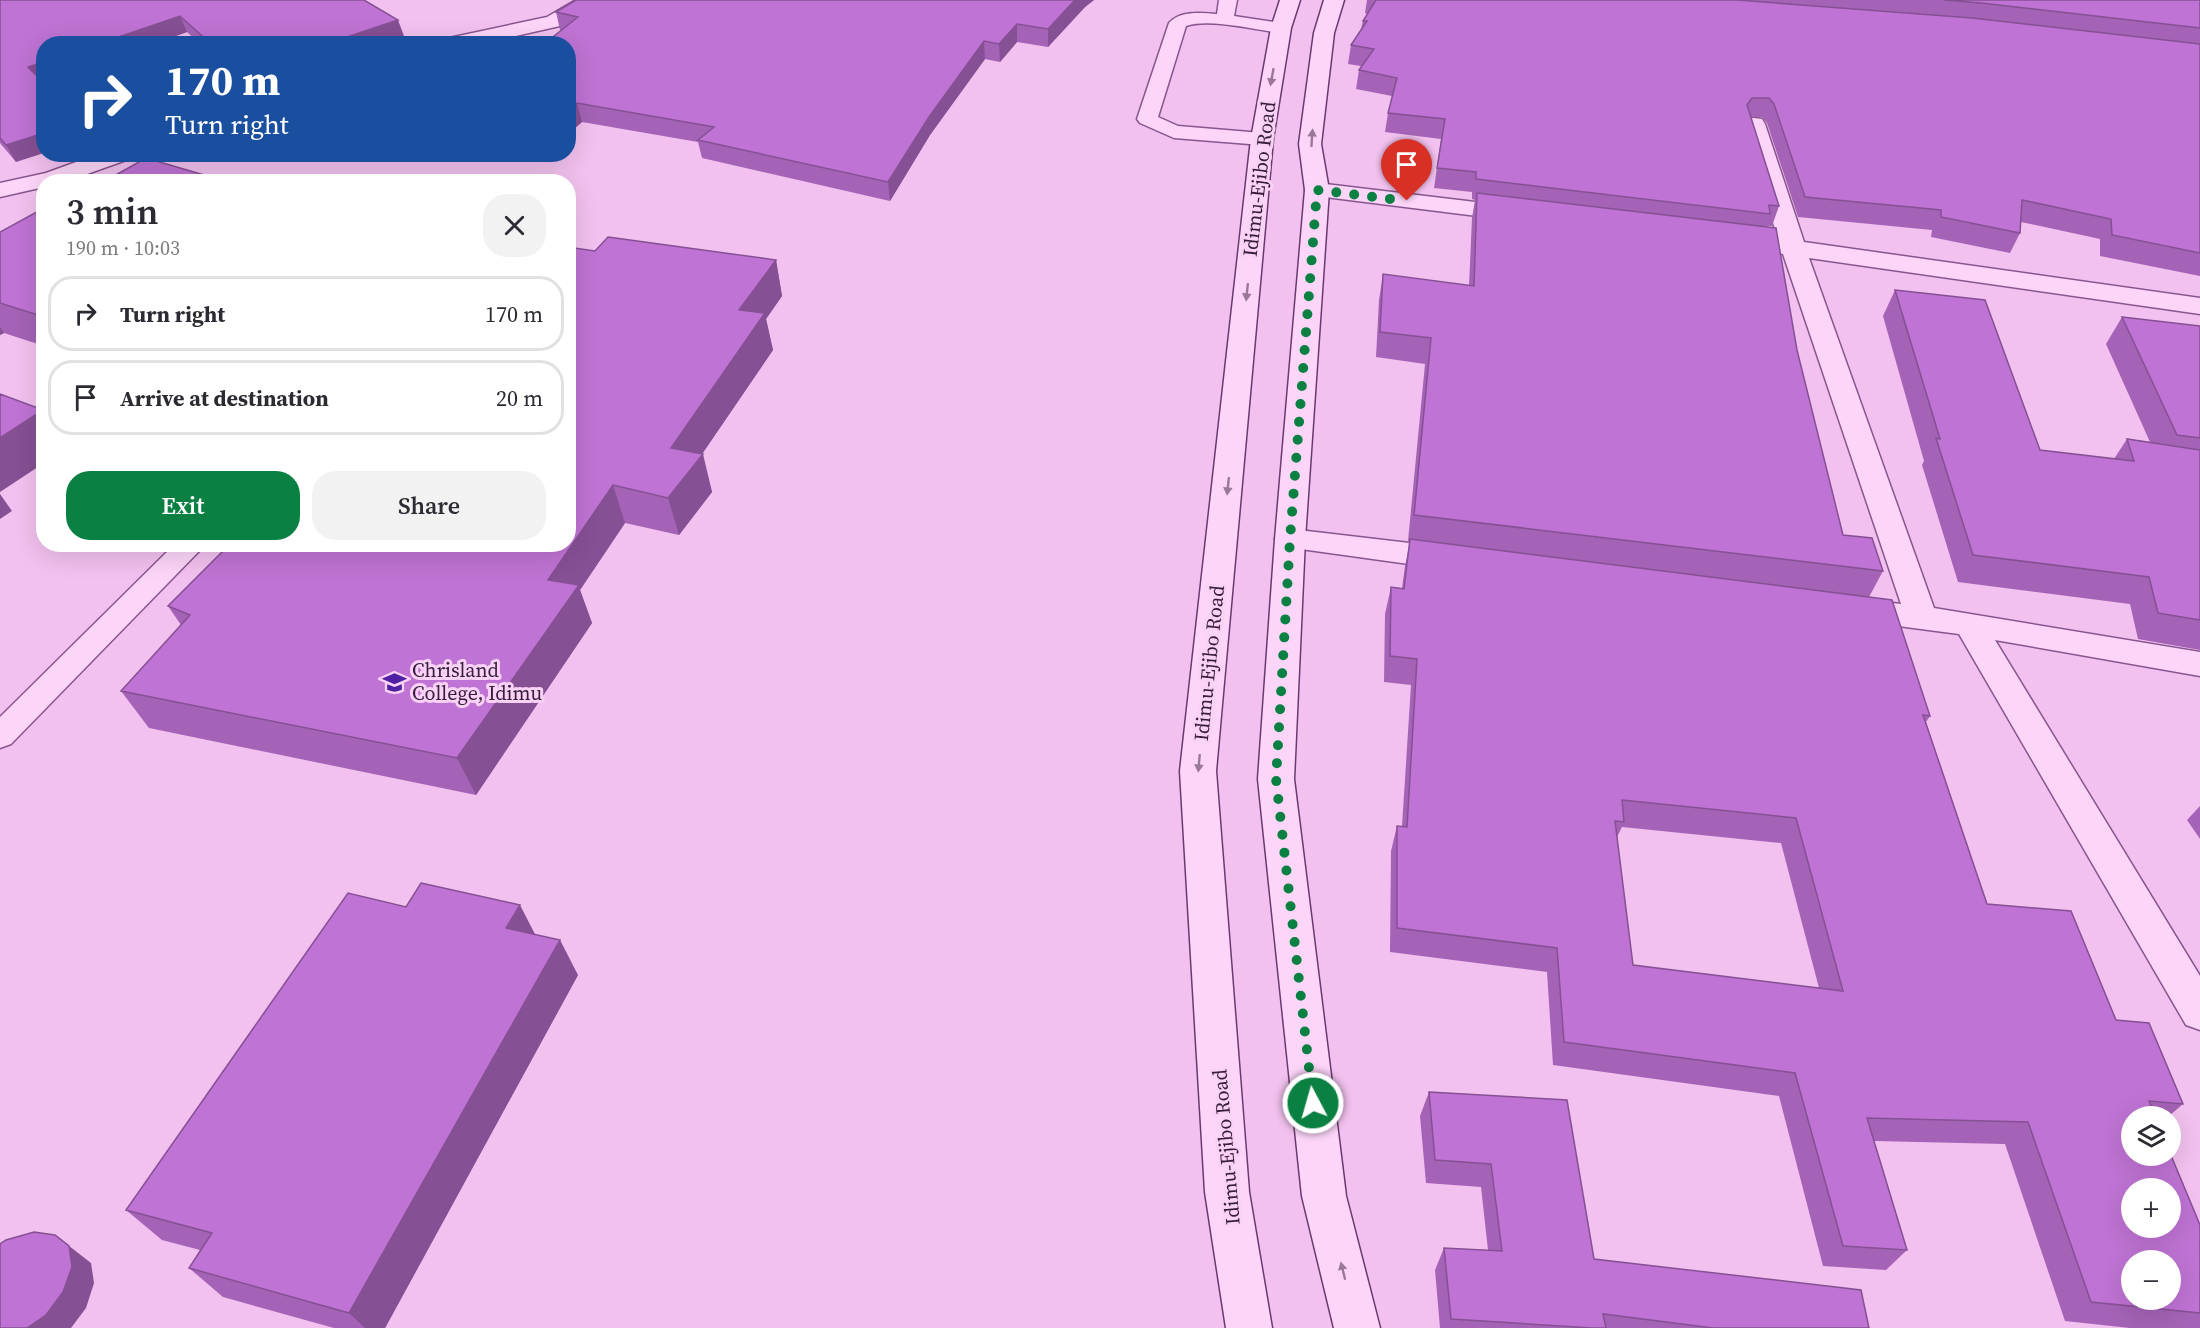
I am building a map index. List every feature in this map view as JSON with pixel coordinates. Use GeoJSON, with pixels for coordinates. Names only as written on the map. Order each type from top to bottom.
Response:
{"type":"FeatureCollection","features":[{"type":"Feature","properties":{"kind":"main road"},"geometry":{"type":"LineString","coordinates":[[487,36],[553,22],[590,0]]}},
{"type":"Feature","properties":{"kind":"main road"},"geometry":{"type":"LineString","coordinates":[[1334,0],[1324,33],[1310,144],[1317,190],[1290,539],[1276,779],[1324,1196],[1358,1328]]}},
{"type":"Feature","properties":{"kind":"main road","name":"Idimu-Ejibo Road"},"geometry":{"type":"LineString","coordinates":[[1249,1328],[1227,1192],[1198,771],[1262,139],[1285,14]]}},
{"type":"Feature","properties":{"kind":"main road"},"geometry":{"type":"LineString","coordinates":[[1754,124],[1793,247],[1921,617]]}},
{"type":"Feature","properties":{"kind":"main road"},"geometry":{"type":"LineString","coordinates":[[64,174],[98,162]]}},
{"type":"Feature","properties":{"kind":"main road"},"geometry":{"type":"LineString","coordinates":[[0,190],[36,182]]}},
{"type":"Feature","properties":{"kind":"main road"},"geometry":{"type":"LineString","coordinates":[[1317,190],[1538,216]]}},
{"type":"Feature","properties":{"kind":"main road"},"geometry":{"type":"LineString","coordinates":[[1712,237],[2200,306]]}},
{"type":"Feature","properties":{"kind":"main road"},"geometry":{"type":"LineString","coordinates":[[1290,539],[1481,562]]}},
{"type":"Feature","properties":{"kind":"main road"},"geometry":{"type":"LineString","coordinates":[[1826,606],[1970,624],[2200,664]]}},
{"type":"Feature","properties":{"kind":"main road"},"geometry":{"type":"LineString","coordinates":[[1970,624],[2200,1012]]}},
{"type":"Feature","properties":{"kind":"lane"},"geometry":{"type":"LineString","coordinates":[[1225,20],[1228,0]]}},
{"type":"Feature","properties":{"kind":"lane"},"geometry":{"type":"LineString","coordinates":[[1262,139],[1174,132],[1147,119],[1178,23],[1192,18],[1225,20],[1285,14]]}},
{"type":"Feature","properties":{"kind":"lane"},"geometry":{"type":"LineString","coordinates":[[0,736],[184,552]]}},
{"type":"Feature","properties":{"kind":"building"},"geometry":{"type":"Polygon","coordinates":[[[0,0],[364,0],[398,20],[350,36],[202,36],[180,16],[121,36],[36,36],[36,64],[28,67],[36,75],[36,136],[6,145],[0,138],[0,0]]]}},
{"type":"Feature","properties":{"kind":"building"},"geometry":{"type":"Polygon","coordinates":[[[576,0],[1075,0],[1048,29],[1017,24],[999,44],[984,41],[929,117],[888,182],[698,140],[714,127],[576,104],[576,36],[554,36],[578,17],[556,12],[576,0]]]}},
{"type":"Feature","properties":{"kind":"building"},"geometry":{"type":"Polygon","coordinates":[[[1376,0],[1737,0],[1972,18],[2200,44],[2200,253],[2112,235],[2111,219],[2022,200],[2020,233],[1941,217],[1941,210],[1805,197],[1774,104],[1769,98],[1752,98],[1747,105],[1779,206],[1769,205],[1770,214],[1476,179],[1476,172],[1437,168],[1445,119],[1388,113],[1397,78],[1359,70],[1374,49],[1351,45],[1367,21],[1363,21],[1376,0]]]}},
{"type":"Feature","properties":{"kind":"building"},"geometry":{"type":"Polygon","coordinates":[[[1944,0],[2200,0],[2200,28],[1981,3],[1944,0]]]}},
{"type":"Feature","properties":{"kind":"building"},"geometry":{"type":"Polygon","coordinates":[[[139,162],[160,162],[201,174],[117,174],[139,162]]]}},
{"type":"Feature","properties":{"kind":"building"},"geometry":{"type":"Polygon","coordinates":[[[1477,193],[1776,228],[1797,350],[1843,535],[1872,538],[1883,571],[1414,515],[1431,338],[1380,332],[1383,274],[1474,286],[1477,193]]]}},
{"type":"Feature","properties":{"kind":"building"},"geometry":{"type":"Polygon","coordinates":[[[36,212],[36,314],[0,303],[0,232],[36,212]]]}},
{"type":"Feature","properties":{"kind":"building"},"geometry":{"type":"Polygon","coordinates":[[[608,237],[776,260],[739,310],[765,313],[671,448],[703,454],[668,498],[613,485],[576,539],[576,248],[595,251],[608,237]]]}},
{"type":"Feature","properties":{"kind":"building"},"geometry":{"type":"Polygon","coordinates":[[[1895,290],[1985,300],[2040,450],[2134,461],[2127,439],[2200,450],[2200,620],[2158,613],[2149,577],[1973,555],[1936,438],[1940,439],[1895,290]]]}},
{"type":"Feature","properties":{"kind":"building"},"geometry":{"type":"Polygon","coordinates":[[[2122,317],[2200,326],[2200,438],[2177,435],[2122,317]]]}},
{"type":"Feature","properties":{"kind":"building"},"geometry":{"type":"Polygon","coordinates":[[[0,394],[36,407],[36,415],[0,438],[0,394]]]}},
{"type":"Feature","properties":{"kind":"building"},"geometry":{"type":"Polygon","coordinates":[[[1410,539],[1892,600],[1930,716],[1923,715],[1987,904],[2071,911],[2116,1020],[2149,1023],[2183,1104],[2149,1101],[2151,1106],[2121,1106],[2121,1166],[2175,1166],[2180,1178],[2121,1178],[2121,1238],[2181,1238],[2181,1179],[2200,1225],[2200,1313],[2170,1310],[2181,1310],[2181,1250],[2121,1250],[2121,1305],[2091,1302],[2028,1122],[1867,1118],[1907,1250],[1843,1246],[1795,1073],[1564,1042],[1557,948],[1397,928],[1397,826],[1407,827],[1417,659],[1390,656],[1391,587],[1404,589],[1410,539]],[[1622,800],[1624,822],[1615,821],[1633,965],[1843,991],[1796,818],[1622,800]]]}},
{"type":"Feature","properties":{"kind":"building"},"geometry":{"type":"Polygon","coordinates":[[[222,552],[567,552],[548,580],[579,585],[457,758],[121,691],[190,615],[168,606],[222,552]]]}},
{"type":"Feature","properties":{"kind":"building"},"geometry":{"type":"Polygon","coordinates":[[[421,883],[520,905],[506,928],[560,940],[349,1313],[189,1268],[212,1233],[126,1210],[348,893],[406,907],[421,883]]]}},
{"type":"Feature","properties":{"kind":"building"},"geometry":{"type":"Polygon","coordinates":[[[1429,1092],[1567,1100],[1594,1259],[1861,1290],[1869,1328],[1713,1328],[1603,1314],[1606,1328],[1451,1319],[1444,1248],[1502,1251],[1491,1164],[1435,1160],[1429,1092]]]}},
{"type":"Feature","properties":{"kind":"building"},"geometry":{"type":"Polygon","coordinates":[[[34,1232],[55,1235],[69,1246],[72,1267],[63,1292],[46,1315],[27,1328],[0,1328],[0,1244],[34,1232]]]}},
{"type":"Feature","properties":{"kind":"place","name":"Chrisland College, Idimu"},"geometry":{"type":"Point","coordinates":[394,682]}},
{"type":"Feature","properties":{"kind":"route"},"geometry":{"type":"LineString","coordinates":[[1313,1103],[1276,779],[1290,539],[1317,190],[1407,201]]}}]}
